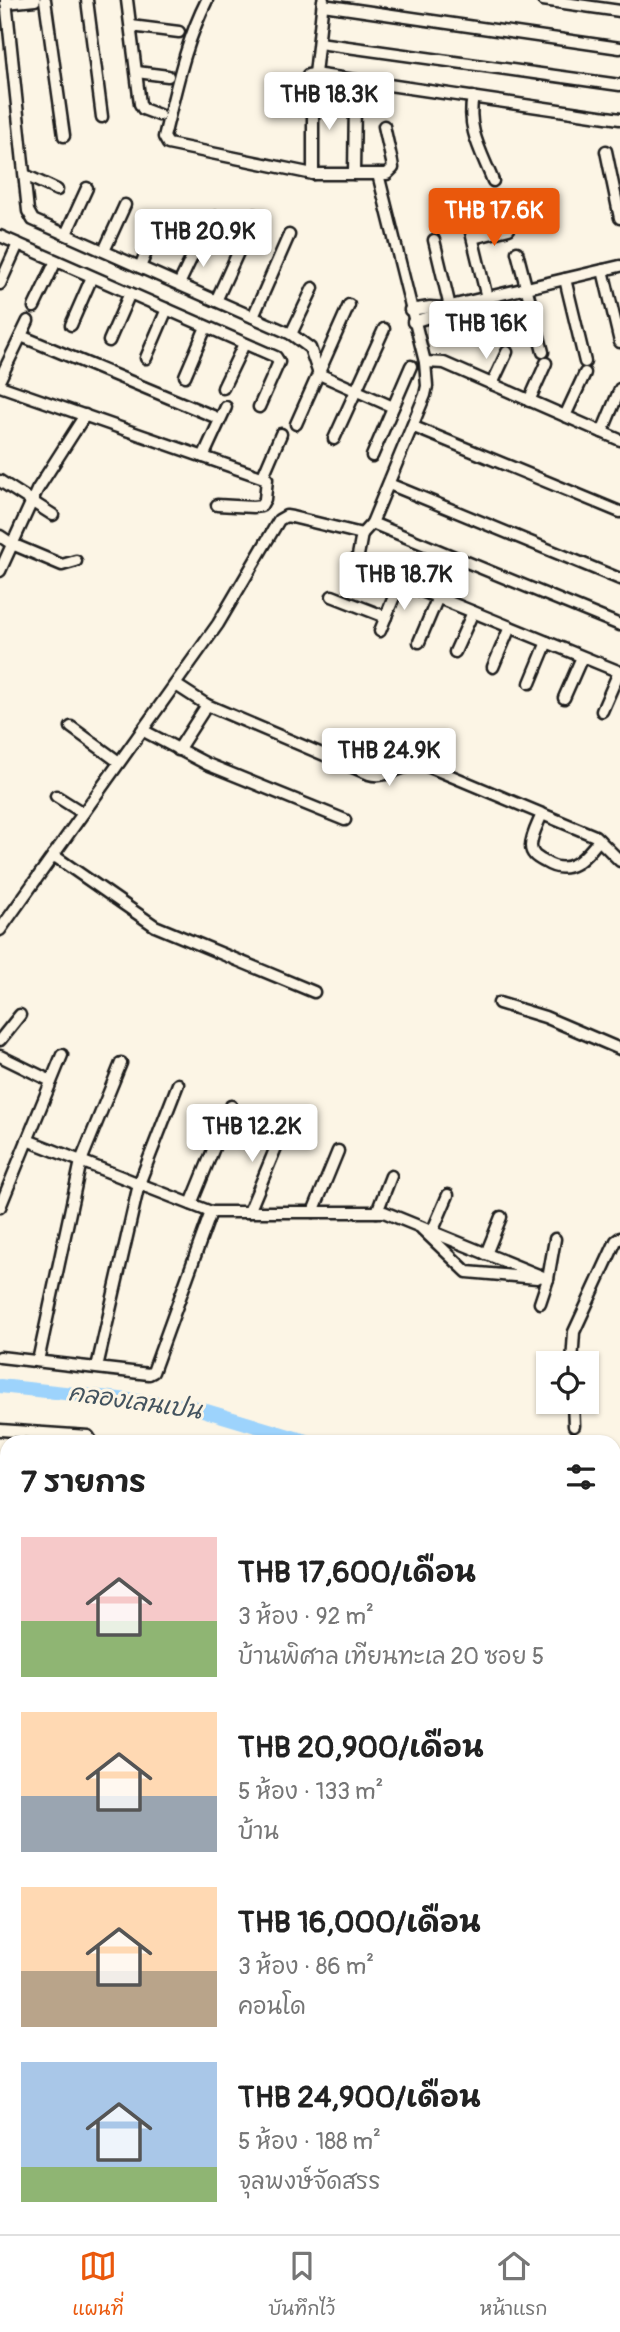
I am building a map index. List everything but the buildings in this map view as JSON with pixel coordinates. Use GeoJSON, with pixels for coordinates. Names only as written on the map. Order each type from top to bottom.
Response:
{"type":"FeatureCollection","features":[{"type":"Feature","properties":{"kind":"street"},"geometry":{"type":"LineString","coordinates":[[36,0],[6,2],[28,211],[31,218],[291,334],[310,348],[319,374],[393,407]]}},
{"type":"Feature","properties":{"kind":"street"},"geometry":{"type":"LineString","coordinates":[[45,0],[64,135]]}},
{"type":"Feature","properties":{"kind":"street"},"geometry":{"type":"LineString","coordinates":[[87,0],[103,117]]}},
{"type":"Feature","properties":{"kind":"street"},"geometry":{"type":"LineString","coordinates":[[127,0],[141,107],[159,115]]}},
{"type":"Feature","properties":{"kind":"street"},"geometry":{"type":"LineString","coordinates":[[207,0],[195,23],[182,62],[164,137],[167,142],[313,174],[387,174],[393,168],[384,126]]}},
{"type":"Feature","properties":{"kind":"street"},"geometry":{"type":"LineString","coordinates":[[542,0],[620,11]]}},
{"type":"Feature","properties":{"kind":"street"},"geometry":{"type":"LineString","coordinates":[[315,74],[323,2],[620,48]]}},
{"type":"Feature","properties":{"kind":"street"},"geometry":{"type":"LineString","coordinates":[[131,26],[179,32]]}},
{"type":"Feature","properties":{"kind":"street"},"geometry":{"type":"LineString","coordinates":[[319,43],[620,85]]}},
{"type":"Feature","properties":{"kind":"street"},"geometry":{"type":"LineString","coordinates":[[137,72],[168,76]]}},
{"type":"Feature","properties":{"kind":"street"},"geometry":{"type":"LineString","coordinates":[[313,174],[308,75],[620,119]]}},
{"type":"Feature","properties":{"kind":"street"},"geometry":{"type":"LineString","coordinates":[[473,97],[471,127],[493,181]]}},
{"type":"Feature","properties":{"kind":"street"},"geometry":{"type":"LineString","coordinates":[[354,174],[355,100]]}},
{"type":"Feature","properties":{"kind":"street"},"geometry":{"type":"LineString","coordinates":[[606,151],[620,218]]}},
{"type":"Feature","properties":{"kind":"street"},"geometry":{"type":"LineString","coordinates":[[378,174],[425,362],[427,386],[414,427],[372,523],[362,534],[357,561],[400,582],[619,672],[602,710]]}},
{"type":"Feature","properties":{"kind":"street"},"geometry":{"type":"LineString","coordinates":[[24,175],[57,190]]}},
{"type":"Feature","properties":{"kind":"street"},"geometry":{"type":"LineString","coordinates":[[65,234],[87,188]]}},
{"type":"Feature","properties":{"kind":"street"},"geometry":{"type":"LineString","coordinates":[[104,251],[125,205]]}},
{"type":"Feature","properties":{"kind":"street"},"geometry":{"type":"LineString","coordinates":[[216,301],[255,215]]}},
{"type":"Feature","properties":{"kind":"street"},"geometry":{"type":"LineString","coordinates":[[216,217],[247,232]]}},
{"type":"Feature","properties":{"kind":"street"},"geometry":{"type":"LineString","coordinates":[[140,267],[159,222]]}},
{"type":"Feature","properties":{"kind":"street"},"geometry":{"type":"LineString","coordinates":[[469,224],[500,338]]}},
{"type":"Feature","properties":{"kind":"street"},"geometry":{"type":"LineString","coordinates":[[473,238],[509,229]]}},
{"type":"Feature","properties":{"kind":"street"},"geometry":{"type":"LineString","coordinates":[[253,317],[289,235]]}},
{"type":"Feature","properties":{"kind":"street"},"geometry":{"type":"LineString","coordinates":[[0,236],[276,357],[279,360],[259,407]]}},
{"type":"Feature","properties":{"kind":"street"},"geometry":{"type":"LineString","coordinates":[[179,284],[200,240]]}},
{"type":"Feature","properties":{"kind":"street"},"geometry":{"type":"LineString","coordinates":[[434,240],[446,307]]}},
{"type":"Feature","properties":{"kind":"street"},"geometry":{"type":"LineString","coordinates":[[0,284],[18,244]]}},
{"type":"Feature","properties":{"kind":"street"},"geometry":{"type":"LineString","coordinates":[[517,251],[545,358],[529,401]]}},
{"type":"Feature","properties":{"kind":"street"},"geometry":{"type":"LineString","coordinates":[[34,307],[57,261]]}},
{"type":"Feature","properties":{"kind":"street"},"geometry":{"type":"LineString","coordinates":[[410,310],[446,307],[620,266]]}},
{"type":"Feature","properties":{"kind":"street"},"geometry":{"type":"LineString","coordinates":[[603,270],[616,307],[620,342]]}},
{"type":"Feature","properties":{"kind":"street"},"geometry":{"type":"LineString","coordinates":[[71,325],[92,276]]}},
{"type":"Feature","properties":{"kind":"street"},"geometry":{"type":"LineString","coordinates":[[565,279],[585,362]]}},
{"type":"Feature","properties":{"kind":"street"},"geometry":{"type":"LineString","coordinates":[[291,334],[313,288]]}},
{"type":"Feature","properties":{"kind":"street"},"geometry":{"type":"LineString","coordinates":[[109,341],[130,293]]}},
{"type":"Feature","properties":{"kind":"street"},"geometry":{"type":"LineString","coordinates":[[296,424],[349,305]]}},
{"type":"Feature","properties":{"kind":"street"},"geometry":{"type":"LineString","coordinates":[[413,322],[432,316],[446,307]]}},
{"type":"Feature","properties":{"kind":"street"},"geometry":{"type":"LineString","coordinates":[[146,358],[167,309]]}},
{"type":"Feature","properties":{"kind":"street"},"geometry":{"type":"LineString","coordinates":[[0,379],[28,321]]}},
{"type":"Feature","properties":{"kind":"street"},"geometry":{"type":"LineString","coordinates":[[185,376],[206,327]]}},
{"type":"Feature","properties":{"kind":"street"},"geometry":{"type":"LineString","coordinates":[[334,439],[384,329]]}},
{"type":"Feature","properties":{"kind":"street"},"geometry":{"type":"LineString","coordinates":[[21,336],[220,419]]}},
{"type":"Feature","properties":{"kind":"street"},"geometry":{"type":"LineString","coordinates":[[223,388],[244,344]]}},
{"type":"Feature","properties":{"kind":"street"},"geometry":{"type":"LineString","coordinates":[[492,384],[507,352]]}},
{"type":"Feature","properties":{"kind":"street"},"geometry":{"type":"LineString","coordinates":[[425,362],[444,363],[620,440]]}},
{"type":"Feature","properties":{"kind":"street"},"geometry":{"type":"LineString","coordinates":[[372,456],[411,366]]}},
{"type":"Feature","properties":{"kind":"street"},"geometry":{"type":"LineString","coordinates":[[565,416],[585,373]]}},
{"type":"Feature","properties":{"kind":"street"},"geometry":{"type":"LineString","coordinates":[[0,386],[263,476],[267,482],[265,499],[261,506],[217,505]]}},
{"type":"Feature","properties":{"kind":"street"},"geometry":{"type":"LineString","coordinates":[[602,432],[620,389]]}},
{"type":"Feature","properties":{"kind":"street"},"geometry":{"type":"LineString","coordinates":[[203,457],[226,407]]}},
{"type":"Feature","properties":{"kind":"street"},"geometry":{"type":"LineString","coordinates":[[0,571],[32,501],[85,415]]}},
{"type":"Feature","properties":{"kind":"street"},"geometry":{"type":"LineString","coordinates":[[414,427],[620,512]]}},
{"type":"Feature","properties":{"kind":"street"},"geometry":{"type":"LineString","coordinates":[[263,476],[281,434]]}},
{"type":"Feature","properties":{"kind":"street"},"geometry":{"type":"LineString","coordinates":[[0,481],[53,515]]}},
{"type":"Feature","properties":{"kind":"street"},"geometry":{"type":"LineString","coordinates":[[389,484],[620,579]]}},
{"type":"Feature","properties":{"kind":"street"},"geometry":{"type":"LineString","coordinates":[[0,930],[4,916],[53,855],[218,624],[279,520],[286,516],[292,517],[362,534]]}},
{"type":"Feature","properties":{"kind":"street"},"geometry":{"type":"LineString","coordinates":[[372,523],[620,625]]}},
{"type":"Feature","properties":{"kind":"street"},"geometry":{"type":"LineString","coordinates":[[0,536],[12,544],[62,565],[76,561]]}},
{"type":"Feature","properties":{"kind":"street"},"geometry":{"type":"LineString","coordinates":[[380,631],[400,582]]}},
{"type":"Feature","properties":{"kind":"street"},"geometry":{"type":"LineString","coordinates":[[332,596],[386,617]]}},
{"type":"Feature","properties":{"kind":"street"},"geometry":{"type":"LineString","coordinates":[[419,642],[438,597]]}},
{"type":"Feature","properties":{"kind":"street"},"geometry":{"type":"LineString","coordinates":[[455,652],[474,612]]}},
{"type":"Feature","properties":{"kind":"street"},"geometry":{"type":"LineString","coordinates":[[493,667],[510,627]]}},
{"type":"Feature","properties":{"kind":"street"},"geometry":{"type":"LineString","coordinates":[[530,683],[547,642]]}},
{"type":"Feature","properties":{"kind":"street"},"geometry":{"type":"LineString","coordinates":[[564,698],[582,657]]}},
{"type":"Feature","properties":{"kind":"street"},"geometry":{"type":"LineString","coordinates":[[176,685],[207,705],[369,774],[381,775],[416,763],[599,840],[620,861]]}},
{"type":"Feature","properties":{"kind":"street"},"geometry":{"type":"LineString","coordinates":[[178,750],[207,705]]}},
{"type":"Feature","properties":{"kind":"street"},"geometry":{"type":"LineString","coordinates":[[71,727],[119,762]]}},
{"type":"Feature","properties":{"kind":"street"},"geometry":{"type":"LineString","coordinates":[[142,730],[207,764],[345,820]]}},
{"type":"Feature","properties":{"kind":"street"},"geometry":{"type":"LineString","coordinates":[[56,796],[83,813]]}},
{"type":"Feature","properties":{"kind":"street"},"geometry":{"type":"LineString","coordinates":[[542,814],[531,849],[534,855],[555,868],[564,868],[581,860],[599,840]]}},
{"type":"Feature","properties":{"kind":"street"},"geometry":{"type":"LineString","coordinates":[[53,855],[155,926],[314,992]]}},
{"type":"Feature","properties":{"kind":"street"},"geometry":{"type":"LineString","coordinates":[[499,1003],[545,1017],[620,1049]]}},
{"type":"Feature","properties":{"kind":"street"},"geometry":{"type":"LineString","coordinates":[[0,1040],[20,1015]]}},
{"type":"Feature","properties":{"kind":"street"},"geometry":{"type":"LineString","coordinates":[[0,1208],[62,1055]]}},
{"type":"Feature","properties":{"kind":"street"},"geometry":{"type":"LineString","coordinates":[[0,1056],[51,1081]]}},
{"type":"Feature","properties":{"kind":"street"},"geometry":{"type":"LineString","coordinates":[[38,1361],[81,1161],[121,1063]]}},
{"type":"Feature","properties":{"kind":"street"},"geometry":{"type":"LineString","coordinates":[[97,1367],[139,1184],[178,1084]]}},
{"type":"Feature","properties":{"kind":"street"},"geometry":{"type":"LineString","coordinates":[[191,1204],[231,1106]]}},
{"type":"Feature","properties":{"kind":"street"},"geometry":{"type":"LineString","coordinates":[[249,1212],[284,1128]]}},
{"type":"Feature","properties":{"kind":"street"},"geometry":{"type":"LineString","coordinates":[[27,1140],[211,1212],[384,1212],[544,1277]]}},
{"type":"Feature","properties":{"kind":"street"},"geometry":{"type":"LineString","coordinates":[[313,1212],[338,1151]]}},
{"type":"Feature","properties":{"kind":"street"},"geometry":{"type":"LineString","coordinates":[[377,1212],[391,1176]]}},
{"type":"Feature","properties":{"kind":"street"},"geometry":{"type":"LineString","coordinates":[[432,1231],[448,1195]]}},
{"type":"Feature","properties":{"kind":"street"},"geometry":{"type":"LineString","coordinates":[[0,1357],[149,1374],[153,1372],[211,1212]]}},
{"type":"Feature","properties":{"kind":"street"},"geometry":{"type":"LineString","coordinates":[[486,1254],[501,1217]]}},
{"type":"Feature","properties":{"kind":"street"},"geometry":{"type":"LineString","coordinates":[[419,1226],[467,1272],[544,1277]]}},
{"type":"Feature","properties":{"kind":"street"},"geometry":{"type":"LineString","coordinates":[[573,1351],[574,1332],[616,1241],[620,1238]]}},
{"type":"Feature","properties":{"kind":"street"},"geometry":{"type":"LineString","coordinates":[[540,1303],[544,1277]]}},
{"type":"Feature","properties":{"kind":"street"},"geometry":{"type":"LineString","coordinates":[[573,1414],[573,1426]]}},
{"type":"Feature","properties":{"kind":"street"},"geometry":{"type":"LineString","coordinates":[[0,1430],[21,1435]]}},
{"type":"Feature","properties":{"kind":"waterway","name":"คลองเลนเปน"},"geometry":{"type":"LineString","coordinates":[[0,1386],[193,1407],[286,1435]]}}]}
